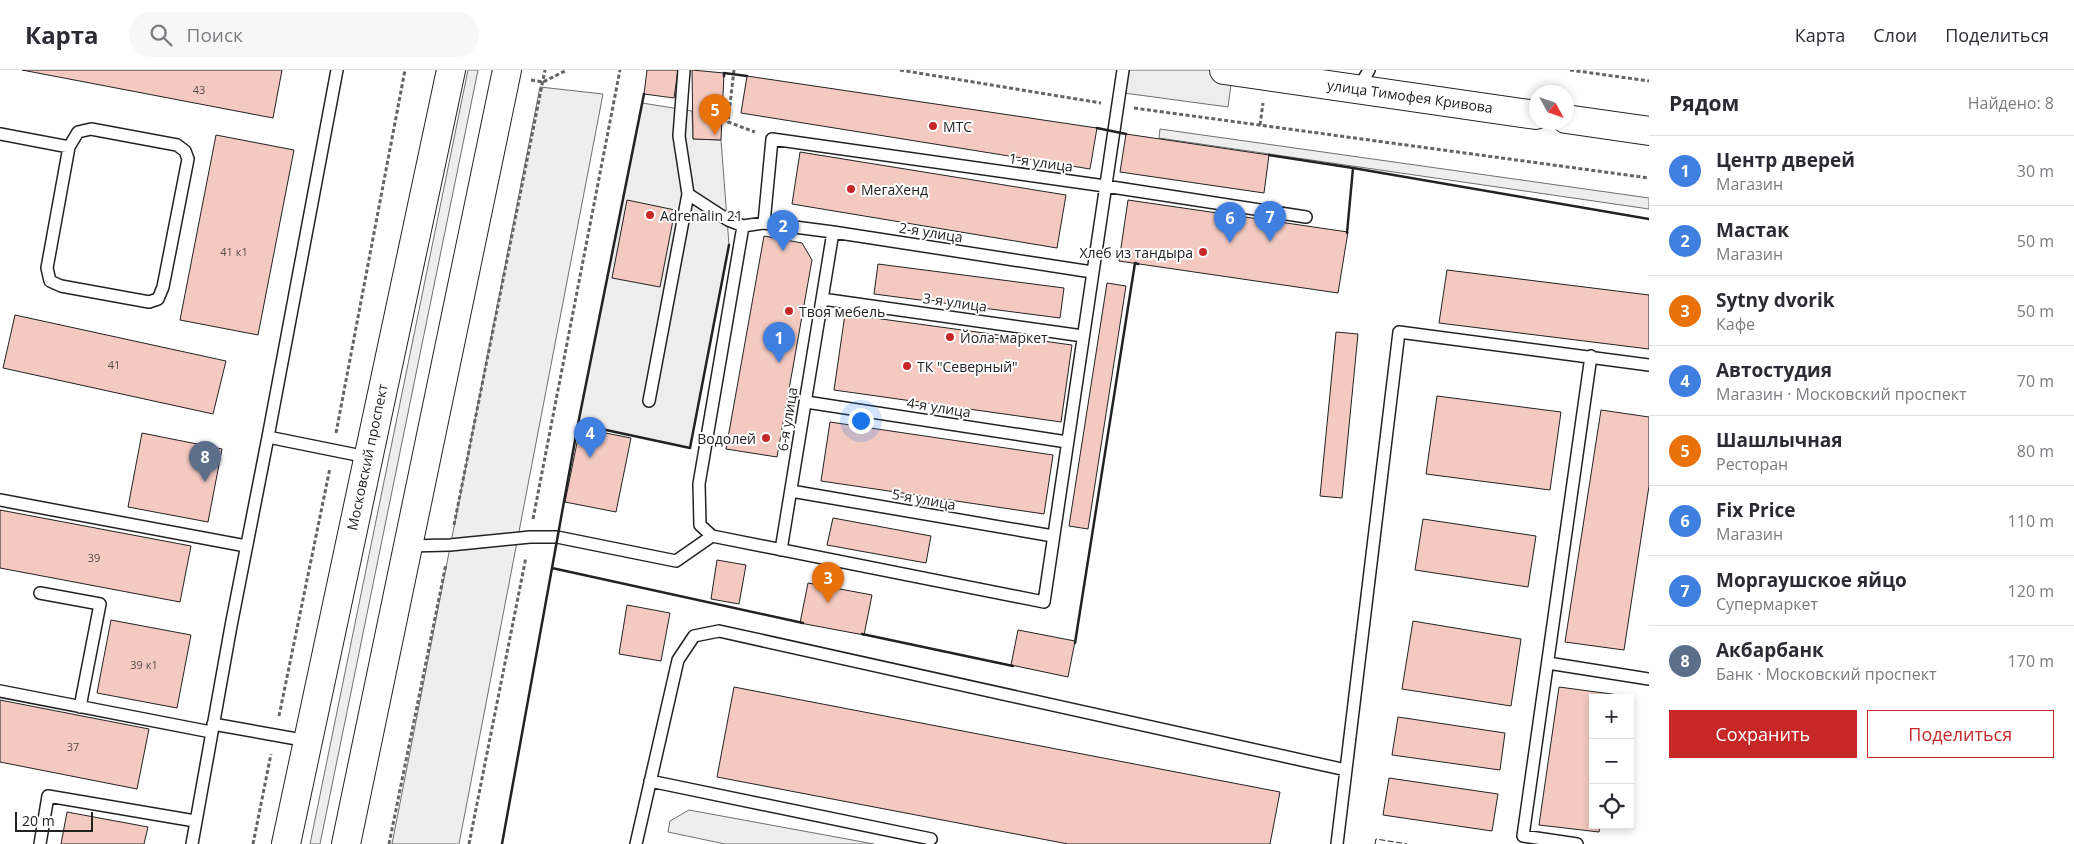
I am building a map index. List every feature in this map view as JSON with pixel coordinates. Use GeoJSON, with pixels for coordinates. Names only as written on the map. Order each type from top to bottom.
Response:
{"type":"FeatureCollection","features":[{"type":"Feature","properties":{"kind":"main road","name":"Московский проспект"},"geometry":{"type":"LineString","coordinates":[[286,844],[451,70]]}},
{"type":"Feature","properties":{"kind":"main road"},"geometry":{"type":"LineString","coordinates":[[346,844],[507,70]]}},
{"type":"Feature","properties":{"kind":"main road","name":"улица Тимофея Кривова"},"geometry":{"type":"LineString","coordinates":[[1224,70],[1364,80],[1529,113]]}},
{"type":"Feature","properties":{"kind":"main road"},"geometry":{"type":"LineString","coordinates":[[1574,120],[1649,131]]}},
{"type":"Feature","properties":{"kind":"lane"},"geometry":{"type":"LineString","coordinates":[[192,844],[212,728],[336,70]]}},
{"type":"Feature","properties":{"kind":"lane"},"geometry":{"type":"LineString","coordinates":[[649,401],[688,194],[679,136],[684,70]]}},
{"type":"Feature","properties":{"kind":"lane"},"geometry":{"type":"LineString","coordinates":[[688,194],[728,220],[743,226],[699,484],[700,525],[712,536],[1044,602],[1123,70]]}},
{"type":"Feature","properties":{"kind":"lane"},"geometry":{"type":"LineString","coordinates":[[91,130],[177,145],[185,151],[188,159],[163,287],[158,299],[149,302],[61,286],[50,282],[47,268],[69,147],[78,132],[91,130]]}},
{"type":"Feature","properties":{"kind":"lane"},"geometry":{"type":"LineString","coordinates":[[0,134],[69,147]]}},
{"type":"Feature","properties":{"kind":"lane"},"geometry":{"type":"LineString","coordinates":[[764,223],[772,139]]}},
{"type":"Feature","properties":{"kind":"lane","name":"1-я улица"},"geometry":{"type":"LineString","coordinates":[[772,139],[1105,186],[1306,217]]}},
{"type":"Feature","properties":{"kind":"lane","name":"2-я улица"},"geometry":{"type":"LineString","coordinates":[[743,226],[764,223],[833,232],[1092,272]]}},
{"type":"Feature","properties":{"kind":"lane","name":"6-я улица"},"geometry":{"type":"LineString","coordinates":[[781,550],[833,232]]}},
{"type":"Feature","properties":{"kind":"lane","name":"3-я улица"},"geometry":{"type":"LineString","coordinates":[[822,299],[1083,336]]}},
{"type":"Feature","properties":{"kind":"lane"},"geometry":{"type":"LineString","coordinates":[[1337,844],[1399,332],[1649,365]]}},
{"type":"Feature","properties":{"kind":"lane"},"geometry":{"type":"LineString","coordinates":[[1577,844],[1523,836],[1591,356]]}},
{"type":"Feature","properties":{"kind":"lane","name":"4-я улица"},"geometry":{"type":"LineString","coordinates":[[806,402],[1067,442]]}},
{"type":"Feature","properties":{"kind":"lane"},"geometry":{"type":"LineString","coordinates":[[268,438],[367,457]]}},
{"type":"Feature","properties":{"kind":"lane","name":"5-я улица"},"geometry":{"type":"LineString","coordinates":[[790,490],[1053,536]]}},
{"type":"Feature","properties":{"kind":"lane"},"geometry":{"type":"LineString","coordinates":[[0,500],[246,546]]}},
{"type":"Feature","properties":{"kind":"lane"},"geometry":{"type":"LineString","coordinates":[[408,546],[450,545],[530,537],[557,537],[676,562],[712,536]]}},
{"type":"Feature","properties":{"kind":"lane"},"geometry":{"type":"LineString","coordinates":[[40,593],[100,604],[80,707]]}},
{"type":"Feature","properties":{"kind":"lane"},"geometry":{"type":"LineString","coordinates":[[637,844],[678,660],[694,636],[719,631],[1346,770]]}},
{"type":"Feature","properties":{"kind":"lane"},"geometry":{"type":"LineString","coordinates":[[1548,663],[1649,679]]}},
{"type":"Feature","properties":{"kind":"lane"},"geometry":{"type":"LineString","coordinates":[[0,691],[80,707],[308,741]]}},
{"type":"Feature","properties":{"kind":"lane"},"geometry":{"type":"LineString","coordinates":[[650,782],[931,839]]}},
{"type":"Feature","properties":{"kind":"lane"},"geometry":{"type":"LineString","coordinates":[[40,844],[48,796],[195,821]]}},
{"type":"Feature","properties":{"kind":"path"},"geometry":{"type":"LineString","coordinates":[[335,439],[405,70]]}},
{"type":"Feature","properties":{"kind":"path"},"geometry":{"type":"LineString","coordinates":[[454,526],[545,70]]}},
{"type":"Feature","properties":{"kind":"path"},"geometry":{"type":"LineString","coordinates":[[543,82],[567,70]]}},
{"type":"Feature","properties":{"kind":"path"},"geometry":{"type":"LineString","coordinates":[[469,844],[620,70]]}},
{"type":"Feature","properties":{"kind":"path"},"geometry":{"type":"LineString","coordinates":[[734,70],[728,122],[772,139]]}},
{"type":"Feature","properties":{"kind":"path"},"geometry":{"type":"LineString","coordinates":[[900,70],[1117,105],[1649,178]]}},
{"type":"Feature","properties":{"kind":"path"},"geometry":{"type":"LineString","coordinates":[[1570,70],[1649,81]]}},
{"type":"Feature","properties":{"kind":"path"},"geometry":{"type":"LineString","coordinates":[[1260,125],[1264,97]]}},
{"type":"Feature","properties":{"kind":"path"},"geometry":{"type":"LineString","coordinates":[[279,717],[331,460]]}},
{"type":"Feature","properties":{"kind":"path"},"geometry":{"type":"LineString","coordinates":[[389,844],[447,561]]}},
{"type":"Feature","properties":{"kind":"path"},"geometry":{"type":"LineString","coordinates":[[253,844],[273,745]]}},
{"type":"Feature","properties":{"kind":"shaded area"},"geometry":{"type":"Polygon","coordinates":[[[468,70],[478,70],[320,844],[310,844],[468,70]]]}},
{"type":"Feature","properties":{"kind":"shaded area"},"geometry":{"type":"Polygon","coordinates":[[[1128,70],[1233,70],[1228,107],[1124,93],[1128,70]]]}},
{"type":"Feature","properties":{"kind":"shaded area"},"geometry":{"type":"Polygon","coordinates":[[[540,87],[603,94],[459,844],[392,844],[540,87]]]}},
{"type":"Feature","properties":{"kind":"shaded area"},"geometry":{"type":"Polygon","coordinates":[[[642,103],[692,111],[693,139],[721,140],[729,245],[690,448],[578,424],[642,103]]]}},
{"type":"Feature","properties":{"kind":"shaded area"},"geometry":{"type":"Polygon","coordinates":[[[1160,129],[1649,198],[1649,209],[1159,138],[1160,129]]]}},
{"type":"Feature","properties":{"kind":"shaded area"},"geometry":{"type":"Polygon","coordinates":[[[689,810],[874,844],[725,844],[668,832],[670,821],[689,810]]]}},
{"type":"Feature","properties":{"kind":"building"},"geometry":{"type":"Polygon","coordinates":[[[22,70],[282,70],[273,118],[22,70]]]}},
{"type":"Feature","properties":{"kind":"building"},"geometry":{"type":"Polygon","coordinates":[[[647,70],[678,70],[674,98],[644,94],[647,70]]]}},
{"type":"Feature","properties":{"kind":"building"},"geometry":{"type":"Polygon","coordinates":[[[692,70],[724,73],[721,140],[693,139],[692,70]]]}},
{"type":"Feature","properties":{"kind":"building"},"geometry":{"type":"Polygon","coordinates":[[[747,76],[1097,128],[1090,169],[741,113],[747,76]]]}},
{"type":"Feature","properties":{"kind":"building"},"geometry":{"type":"Polygon","coordinates":[[[1126,134],[1269,155],[1264,193],[1120,172],[1126,134]]]}},
{"type":"Feature","properties":{"kind":"building"},"geometry":{"type":"Polygon","coordinates":[[[216,135],[294,150],[258,335],[180,320],[216,135]]]}},
{"type":"Feature","properties":{"kind":"building"},"geometry":{"type":"Polygon","coordinates":[[[800,152],[1066,195],[1057,248],[792,204],[800,152]]]}},
{"type":"Feature","properties":{"kind":"building"},"geometry":{"type":"Polygon","coordinates":[[[627,200],[675,210],[660,287],[612,278],[627,200]]]}},
{"type":"Feature","properties":{"kind":"building"},"geometry":{"type":"Polygon","coordinates":[[[1128,200],[1348,232],[1338,293],[1119,261],[1128,200]]]}},
{"type":"Feature","properties":{"kind":"building"},"geometry":{"type":"Polygon","coordinates":[[[764,236],[802,243],[812,260],[777,457],[726,449],[764,236]]]}},
{"type":"Feature","properties":{"kind":"building"},"geometry":{"type":"Polygon","coordinates":[[[878,264],[1064,288],[1060,318],[874,294],[878,264]]]}},
{"type":"Feature","properties":{"kind":"building"},"geometry":{"type":"Polygon","coordinates":[[[1447,270],[1649,295],[1649,349],[1439,323],[1447,270]]]}},
{"type":"Feature","properties":{"kind":"building"},"geometry":{"type":"Polygon","coordinates":[[[1107,283],[1126,286],[1088,529],[1069,526],[1107,283]]]}},
{"type":"Feature","properties":{"kind":"building"},"geometry":{"type":"Polygon","coordinates":[[[845,314],[1072,345],[1061,422],[834,390],[845,314]]]}},
{"type":"Feature","properties":{"kind":"building"},"geometry":{"type":"Polygon","coordinates":[[[15,315],[226,361],[213,414],[3,368],[15,315]]]}},
{"type":"Feature","properties":{"kind":"building"},"geometry":{"type":"Polygon","coordinates":[[[1336,332],[1358,334],[1342,498],[1320,496],[1336,332]]]}},
{"type":"Feature","properties":{"kind":"building"},"geometry":{"type":"Polygon","coordinates":[[[1437,396],[1561,412],[1550,490],[1426,474],[1437,396]]]}},
{"type":"Feature","properties":{"kind":"building"},"geometry":{"type":"Polygon","coordinates":[[[1601,410],[1649,417],[1649,486],[1624,650],[1565,642],[1601,410]]]}},
{"type":"Feature","properties":{"kind":"building"},"geometry":{"type":"Polygon","coordinates":[[[830,422],[1053,455],[1044,514],[821,481],[830,422]]]}},
{"type":"Feature","properties":{"kind":"building"},"geometry":{"type":"Polygon","coordinates":[[[580,428],[631,438],[616,512],[565,502],[580,428]]]}},
{"type":"Feature","properties":{"kind":"building"},"geometry":{"type":"Polygon","coordinates":[[[142,433],[222,449],[208,522],[128,507],[142,433]]]}},
{"type":"Feature","properties":{"kind":"building"},"geometry":{"type":"Polygon","coordinates":[[[0,510],[191,546],[180,602],[0,568],[0,510]]]}},
{"type":"Feature","properties":{"kind":"building"},"geometry":{"type":"Polygon","coordinates":[[[833,518],[931,536],[926,563],[827,545],[833,518]]]}},
{"type":"Feature","properties":{"kind":"building"},"geometry":{"type":"Polygon","coordinates":[[[1423,519],[1536,536],[1528,587],[1415,570],[1423,519]]]}},
{"type":"Feature","properties":{"kind":"building"},"geometry":{"type":"Polygon","coordinates":[[[717,560],[746,565],[739,604],[711,599],[717,560]]]}},
{"type":"Feature","properties":{"kind":"building"},"geometry":{"type":"Polygon","coordinates":[[[808,583],[872,595],[864,635],[800,623],[808,583]]]}},
{"type":"Feature","properties":{"kind":"building"},"geometry":{"type":"Polygon","coordinates":[[[627,605],[670,613],[661,661],[619,654],[627,605]]]}},
{"type":"Feature","properties":{"kind":"building"},"geometry":{"type":"Polygon","coordinates":[[[111,620],[191,635],[177,708],[97,693],[111,620]]]}},
{"type":"Feature","properties":{"kind":"building"},"geometry":{"type":"Polygon","coordinates":[[[1413,621],[1521,639],[1511,706],[1402,689],[1413,621]]]}},
{"type":"Feature","properties":{"kind":"building"},"geometry":{"type":"Polygon","coordinates":[[[1018,630],[1075,641],[1068,677],[1011,665],[1018,630]]]}},
{"type":"Feature","properties":{"kind":"building"},"geometry":{"type":"Polygon","coordinates":[[[734,687],[1280,792],[1270,844],[1068,844],[717,777],[734,687]]]}},
{"type":"Feature","properties":{"kind":"building"},"geometry":{"type":"Polygon","coordinates":[[[1559,687],[1612,694],[1589,694],[1589,829],[1599,829],[1599,832],[1539,825],[1559,687]]]}},
{"type":"Feature","properties":{"kind":"building"},"geometry":{"type":"Polygon","coordinates":[[[0,700],[149,729],[137,789],[0,762],[0,700]]]}},
{"type":"Feature","properties":{"kind":"building"},"geometry":{"type":"Polygon","coordinates":[[[1398,717],[1505,733],[1500,770],[1392,755],[1398,717]]]}},
{"type":"Feature","properties":{"kind":"building"},"geometry":{"type":"Polygon","coordinates":[[[1389,778],[1498,794],[1492,831],[1383,815],[1389,778]]]}},
{"type":"Feature","properties":{"kind":"building"},"geometry":{"type":"Polygon","coordinates":[[[67,812],[148,827],[144,844],[61,844],[67,812]]]}},
{"type":"Feature","properties":{"kind":"fence"},"geometry":{"type":"LineString","coordinates":[[1375,844],[1376,839],[1407,844]]}},
{"type":"Feature","properties":{"kind":"wall"},"geometry":{"type":"LineString","coordinates":[[724,76],[724,73],[747,76]]}},
{"type":"Feature","properties":{"kind":"wall"},"geometry":{"type":"LineString","coordinates":[[552,568],[578,424],[644,94]]}},
{"type":"Feature","properties":{"kind":"wall"},"geometry":{"type":"LineString","coordinates":[[1097,128],[1126,134]]}},
{"type":"Feature","properties":{"kind":"wall"},"geometry":{"type":"LineString","coordinates":[[1269,155],[1353,168]]}},
{"type":"Feature","properties":{"kind":"wall"},"geometry":{"type":"LineString","coordinates":[[1347,233],[1353,168],[1649,219]]}},
{"type":"Feature","properties":{"kind":"wall"},"geometry":{"type":"LineString","coordinates":[[578,424],[690,448],[729,245]]}},
{"type":"Feature","properties":{"kind":"wall"},"geometry":{"type":"LineString","coordinates":[[1075,643],[1135,263],[1138,264]]}},
{"type":"Feature","properties":{"kind":"wall"},"geometry":{"type":"LineString","coordinates":[[502,844],[552,568],[803,623]]}},
{"type":"Feature","properties":{"kind":"wall"},"geometry":{"type":"LineString","coordinates":[[862,634],[1013,666]]}},
{"type":"Feature","properties":{"kind":"place","name":"МТС"},"geometry":{"type":"Point","coordinates":[933,126]}},
{"type":"Feature","properties":{"kind":"place","name":"Шашлычная"},"geometry":{"type":"Point","coordinates":[715,135]}},
{"type":"Feature","properties":{"kind":"place","name":"МегаХенд"},"geometry":{"type":"Point","coordinates":[851,189]}},
{"type":"Feature","properties":{"kind":"place","name":"Adrenalin 21"},"geometry":{"type":"Point","coordinates":[650,215]}},
{"type":"Feature","properties":{"kind":"place","name":"Моргаушское яйцо"},"geometry":{"type":"Point","coordinates":[1270,242]}},
{"type":"Feature","properties":{"kind":"place","name":"Fix Price"},"geometry":{"type":"Point","coordinates":[1230,243]}},
{"type":"Feature","properties":{"kind":"place","name":"Мастак"},"geometry":{"type":"Point","coordinates":[783,251]}},
{"type":"Feature","properties":{"kind":"place","name":"Хлеб из тандыра"},"geometry":{"type":"Point","coordinates":[1203,252]}},
{"type":"Feature","properties":{"kind":"place","name":"Твоя мебель"},"geometry":{"type":"Point","coordinates":[789,311]}},
{"type":"Feature","properties":{"kind":"place","name":"Йола-маркет"},"geometry":{"type":"Point","coordinates":[950,337]}},
{"type":"Feature","properties":{"kind":"place","name":"Центр дверей"},"geometry":{"type":"Point","coordinates":[779,363]}},
{"type":"Feature","properties":{"kind":"place","name":"ТК \"Северный\""},"geometry":{"type":"Point","coordinates":[907,366]}},
{"type":"Feature","properties":{"kind":"place","name":"Водолей"},"geometry":{"type":"Point","coordinates":[766,438]}},
{"type":"Feature","properties":{"kind":"place","name":"Автостудия"},"geometry":{"type":"Point","coordinates":[590,458]}},
{"type":"Feature","properties":{"kind":"place","name":"Акбарбанк"},"geometry":{"type":"Point","coordinates":[205,482]}},
{"type":"Feature","properties":{"kind":"place","name":"Sytny dvorik"},"geometry":{"type":"Point","coordinates":[828,603]}}]}
